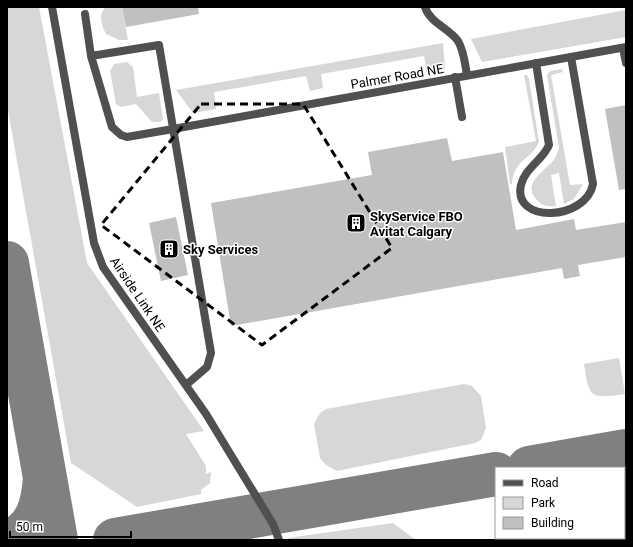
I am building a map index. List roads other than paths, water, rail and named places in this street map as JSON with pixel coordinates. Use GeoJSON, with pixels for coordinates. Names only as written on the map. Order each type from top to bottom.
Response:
{"type":"FeatureCollection","features":[{"type":"Feature","properties":{"kind":"street","name":"Airside Link NE"},"geometry":{"type":"LineString","coordinates":[[52,7],[94,243],[103,267],[112,283],[206,414],[273,524],[279,540]]}},
{"type":"Feature","properties":{"kind":"street"},"geometry":{"type":"LineString","coordinates":[[425,7],[433,19],[458,42],[464,58],[467,75]]}},
{"type":"Feature","properties":{"kind":"street","name":"Palmer Road NE"},"geometry":{"type":"LineString","coordinates":[[85,14],[91,56],[109,122],[116,132],[127,137],[455,77],[624,48]]}},
{"type":"Feature","properties":{"kind":"street"},"geometry":{"type":"LineString","coordinates":[[91,56],[159,45],[211,353],[207,367],[186,385]]}},
{"type":"Feature","properties":{"kind":"street"},"geometry":{"type":"LineString","coordinates":[[624,48],[626,63]]}},
{"type":"Feature","properties":{"kind":"street"},"geometry":{"type":"LineString","coordinates":[[536,63],[549,145],[544,154],[523,179],[521,193],[525,203],[532,209],[547,214],[578,207],[588,197],[593,184],[571,57]]}},
{"type":"Feature","properties":{"kind":"street"},"geometry":{"type":"LineString","coordinates":[[455,77],[462,117]]}},
{"type":"Feature","properties":{"kind":"place","name":"SkyService FBO Avitat Calgary"},"geometry":{"type":"Point","coordinates":[356,223]}},
{"type":"Feature","properties":{"kind":"place","name":"Sky Services"},"geometry":{"type":"Point","coordinates":[169,249]}}]}
